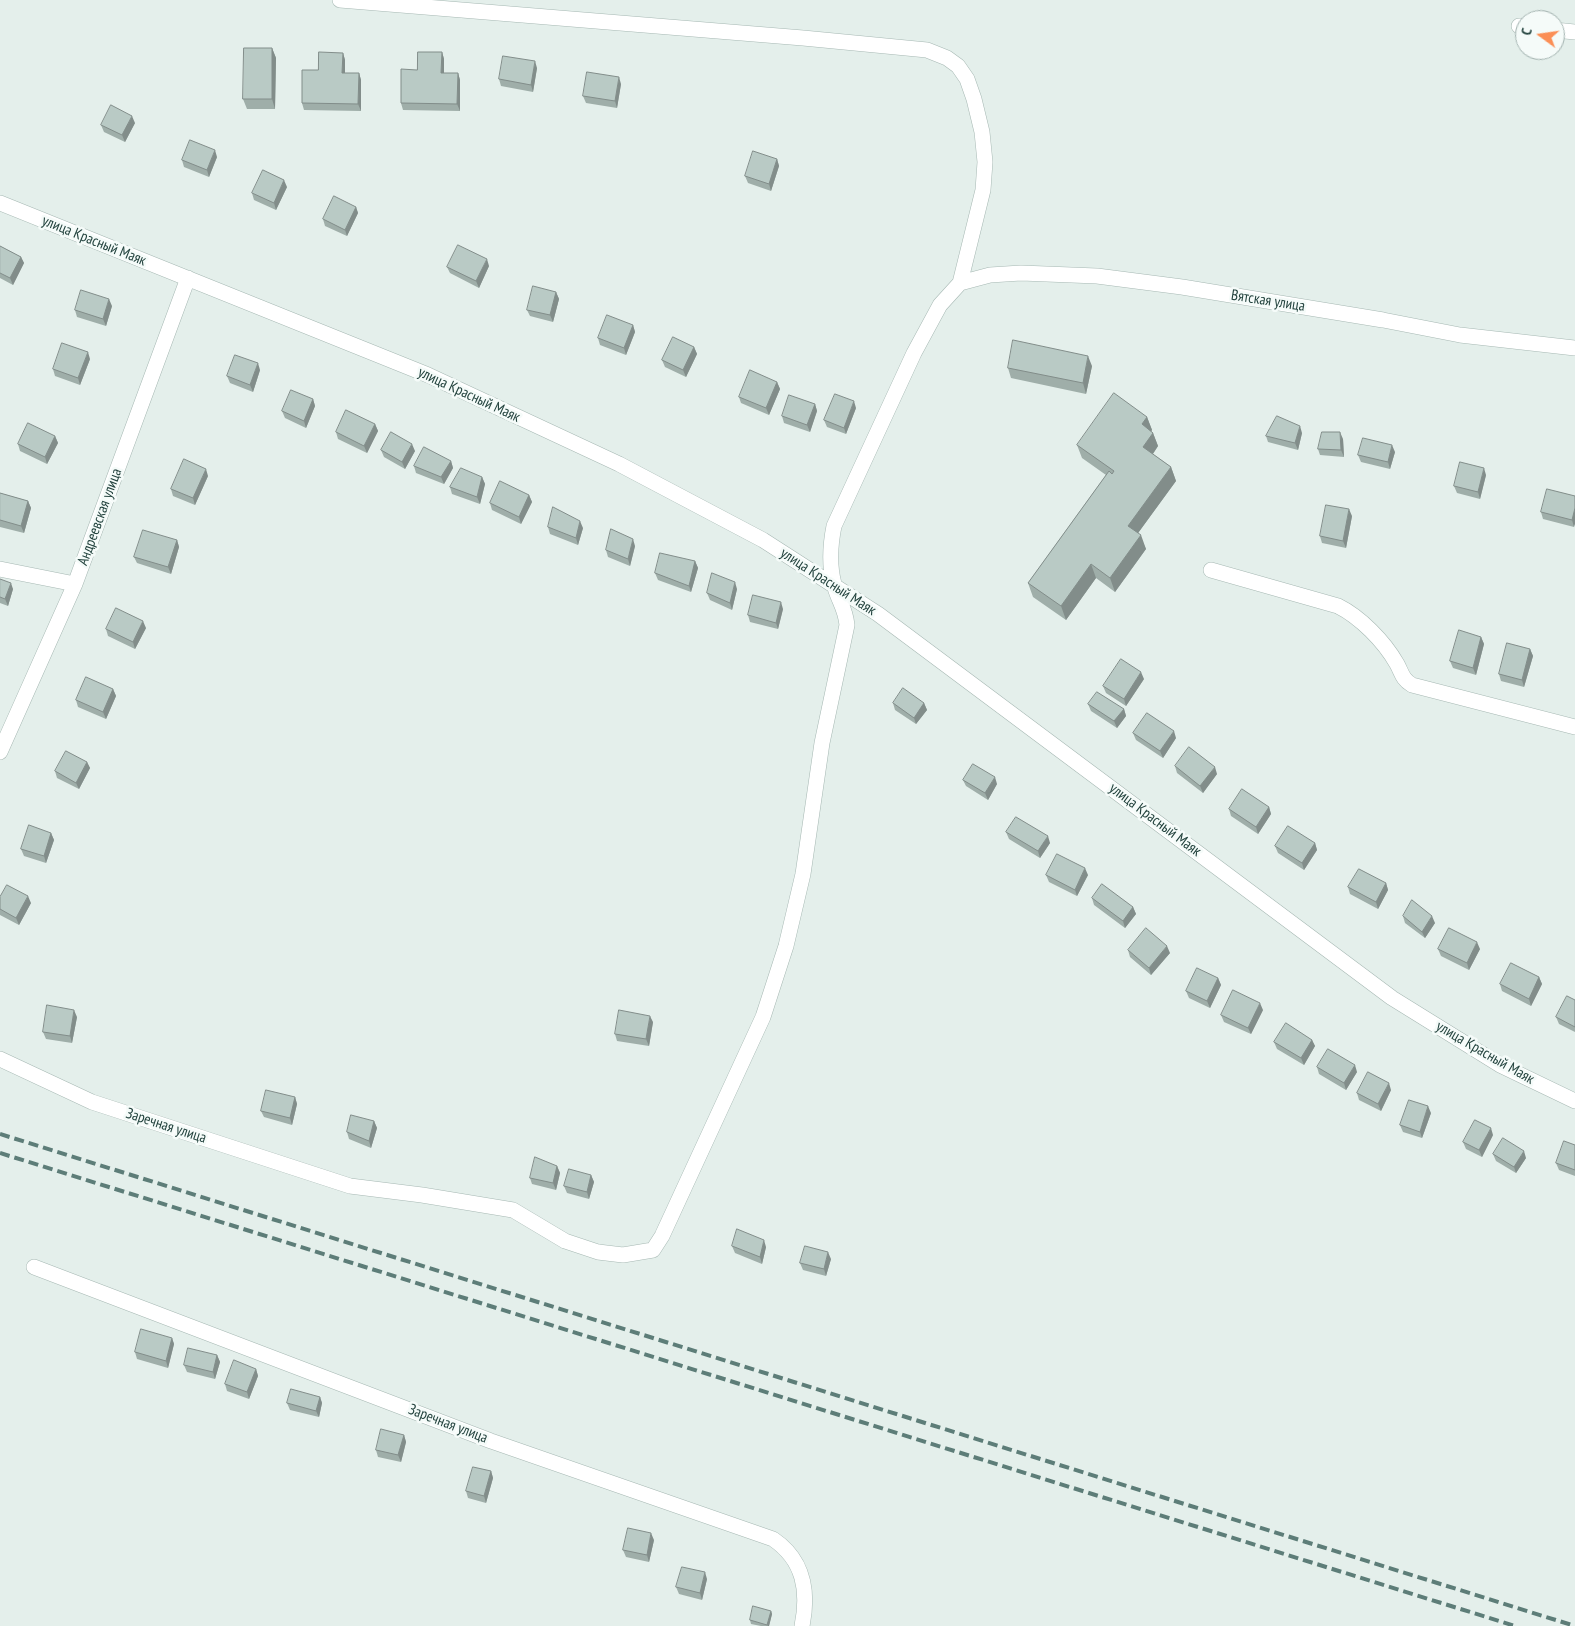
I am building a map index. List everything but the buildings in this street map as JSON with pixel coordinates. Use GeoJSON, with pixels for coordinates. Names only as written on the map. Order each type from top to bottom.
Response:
{"type":"FeatureCollection","features":[{"type":"Feature","properties":{"kind":"street"},"geometry":{"type":"LineString","coordinates":[[340,0],[927,50],[947,58],[958,66],[967,79],[982,132],[985,162],[983,190],[960,283],[940,305],[914,353],[834,526],[830,544],[834,586]]}},
{"type":"Feature","properties":{"kind":"street","name":"улица Красный Маяк"},"geometry":{"type":"LineString","coordinates":[[0,203],[428,375],[619,464],[763,540],[878,614],[1392,998],[1500,1065],[1575,1101]]}},
{"type":"Feature","properties":{"kind":"street","name":"Вятская улица"},"geometry":{"type":"LineString","coordinates":[[960,283],[990,275],[1098,276],[1201,290],[1460,335],[1575,348]]}},
{"type":"Feature","properties":{"kind":"street","name":"Андреевская улица"},"geometry":{"type":"LineString","coordinates":[[0,752],[75,584],[188,278]]}},
{"type":"Feature","properties":{"kind":"street"},"geometry":{"type":"LineString","coordinates":[[0,569],[75,584]]}},
{"type":"Feature","properties":{"kind":"street"},"geometry":{"type":"LineString","coordinates":[[1211,570],[1338,606],[1350,612],[1364,622],[1396,663],[1402,677],[1412,685],[1575,727]]}},
{"type":"Feature","properties":{"kind":"street","name":"Заречная улица"},"geometry":{"type":"LineString","coordinates":[[0,1059],[92,1102],[350,1186],[422,1194],[513,1210],[565,1241],[598,1252],[624,1255],[653,1250],[671,1221],[687,1180],[763,1017],[786,946],[803,874],[822,743],[847,625],[845,609],[834,586]]}},
{"type":"Feature","properties":{"kind":"street","name":"Заречная улица"},"geometry":{"type":"LineString","coordinates":[[34,1267],[491,1441],[773,1539],[794,1557],[801,1574],[804,1602],[802,1626]]}},
{"type":"Feature","properties":{"kind":"railway"},"geometry":{"type":"LineString","coordinates":[[0,1134],[1575,1626]]}},
{"type":"Feature","properties":{"kind":"railway"},"geometry":{"type":"LineString","coordinates":[[0,1153],[1515,1626]]}}]}
